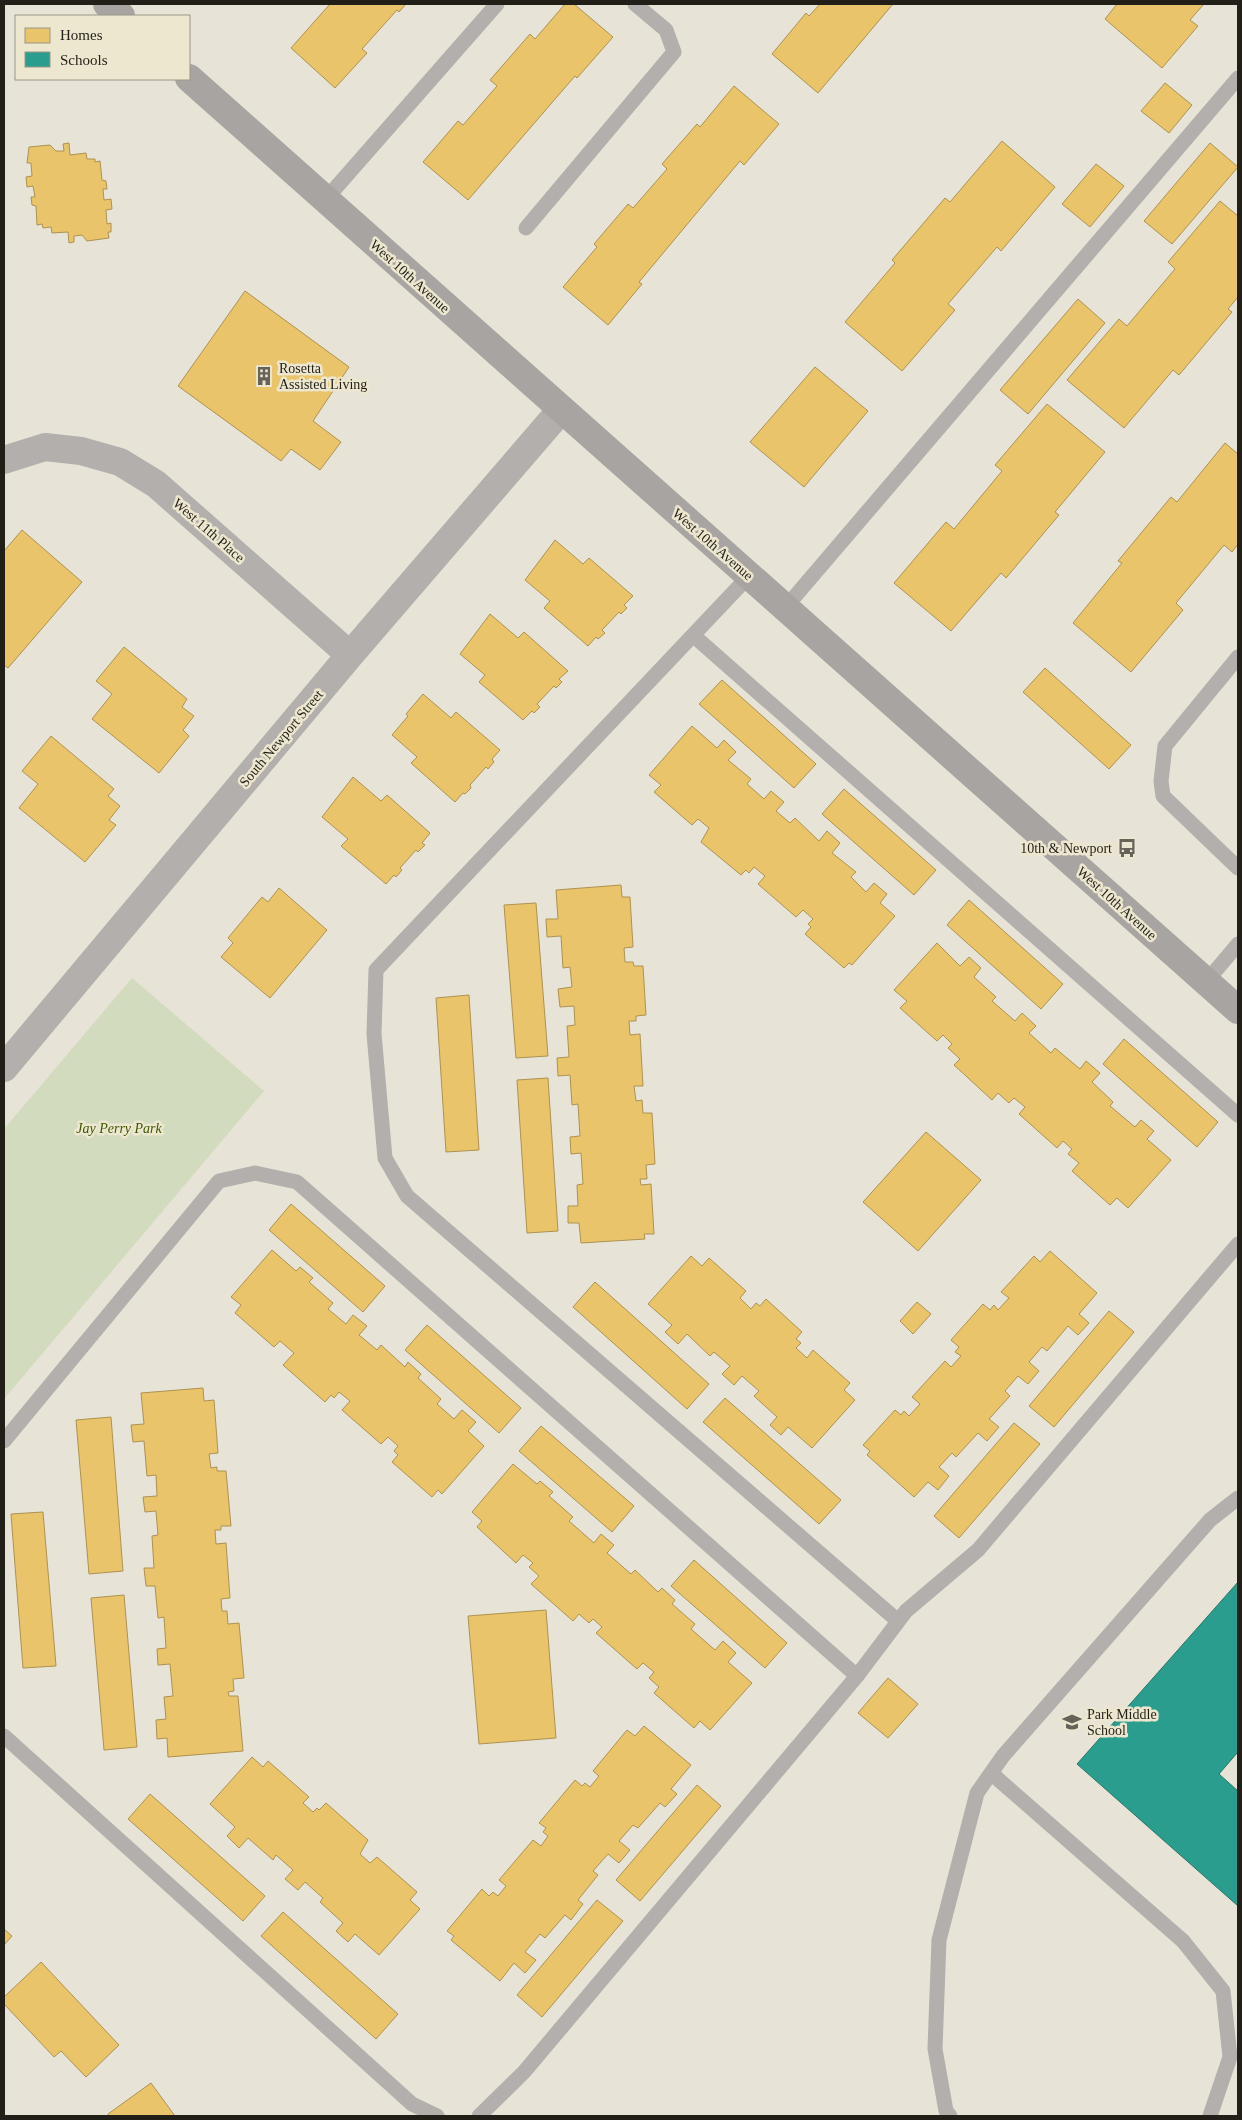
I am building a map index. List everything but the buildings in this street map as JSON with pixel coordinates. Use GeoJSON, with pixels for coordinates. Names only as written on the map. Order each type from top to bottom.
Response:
{"type":"FeatureCollection","features":[{"type":"Feature","properties":{"kind":"main road"},"geometry":{"type":"LineString","coordinates":[[107,4],[120,15]]}},
{"type":"Feature","properties":{"kind":"main road","name":"West 10th Avenue"},"geometry":{"type":"LineString","coordinates":[[190,79],[1238,1010]]}},
{"type":"Feature","properties":{"kind":"street","name":"South Newport Street"},"geometry":{"type":"LineString","coordinates":[[4,1068],[350,655],[562,410]]}},
{"type":"Feature","properties":{"kind":"street","name":"West 11th Place"},"geometry":{"type":"LineString","coordinates":[[4,460],[45,448],[81,451],[120,462],[156,484],[350,655]]}},
{"type":"Feature","properties":{"kind":"lane"},"geometry":{"type":"LineString","coordinates":[[325,200],[496,4]]}},
{"type":"Feature","properties":{"kind":"lane"},"geometry":{"type":"LineString","coordinates":[[526,228],[674,52],[666,30],[635,4]]}},
{"type":"Feature","properties":{"kind":"lane"},"geometry":{"type":"LineString","coordinates":[[785,608],[1238,78]]}},
{"type":"Feature","properties":{"kind":"lane"},"geometry":{"type":"LineString","coordinates":[[749,576],[376,970],[374,1034],[385,1158],[407,1196],[898,1621]]}},
{"type":"Feature","properties":{"kind":"lane"},"geometry":{"type":"LineString","coordinates":[[694,636],[1238,1115]]}},
{"type":"Feature","properties":{"kind":"lane"},"geometry":{"type":"LineString","coordinates":[[1238,657],[1164,746],[1161,781],[1164,796],[1238,868]]}},
{"type":"Feature","properties":{"kind":"lane"},"geometry":{"type":"LineString","coordinates":[[1206,982],[1238,944]]}},
{"type":"Feature","properties":{"kind":"lane"},"geometry":{"type":"LineString","coordinates":[[4,1441],[219,1181],[255,1173],[296,1182],[857,1676]]}},
{"type":"Feature","properties":{"kind":"lane"},"geometry":{"type":"LineString","coordinates":[[479,2116],[524,2072],[857,1676],[906,1611],[978,1550],[1238,1244]]}},
{"type":"Feature","properties":{"kind":"lane"},"geometry":{"type":"LineString","coordinates":[[950,2116],[946,2111],[935,2049],[939,1940],[977,1793],[1010,1748],[1210,1520],[1238,1498]]}},
{"type":"Feature","properties":{"kind":"lane"},"geometry":{"type":"LineString","coordinates":[[4,1736],[412,2104],[437,2116]]}},
{"type":"Feature","properties":{"kind":"lane"},"geometry":{"type":"LineString","coordinates":[[991,1773],[1184,1941],[1223,1991],[1230,2057],[1210,2116]]}},
{"type":"Feature","properties":{"kind":"green space","name":"Jay Perry Park"},"geometry":{"type":"Polygon","coordinates":[[[132,978],[264,1091],[4,1399],[4,1129],[132,978]]]}},
{"type":"Feature","properties":{"kind":"place","name":"Rosetta Assisted Living"},"geometry":{"type":"Point","coordinates":[264,376]}},
{"type":"Feature","properties":{"kind":"place","name":"10th & Newport"},"geometry":{"type":"Point","coordinates":[1127,848]}},
{"type":"Feature","properties":{"kind":"place","name":"Park Middle School"},"geometry":{"type":"Point","coordinates":[1072,1722]}}]}
